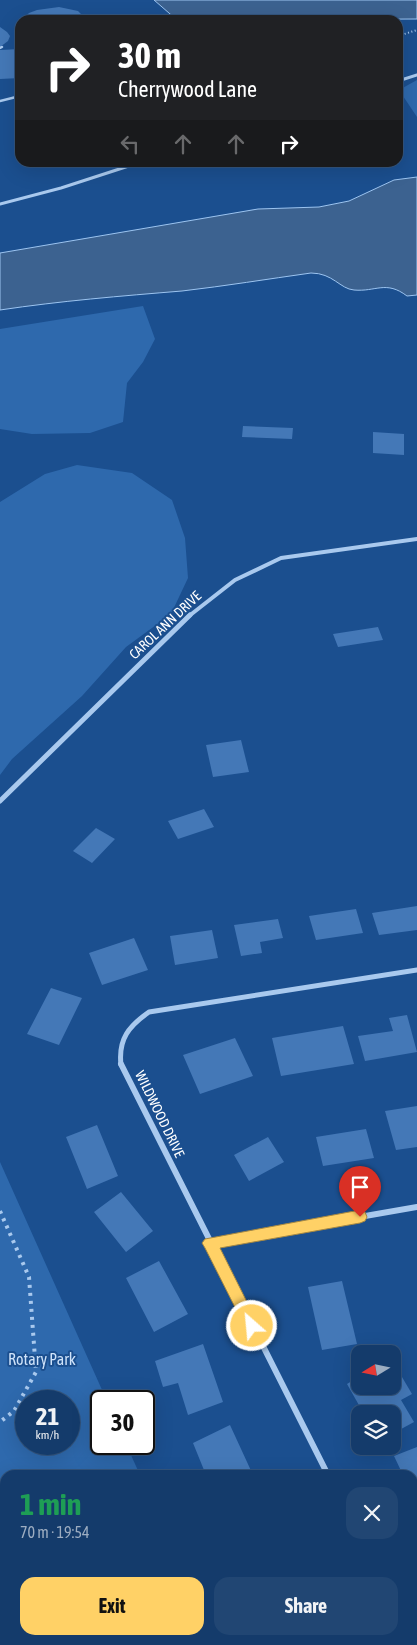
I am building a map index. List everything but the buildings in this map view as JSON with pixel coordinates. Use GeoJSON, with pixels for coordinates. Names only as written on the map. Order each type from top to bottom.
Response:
{"type":"FeatureCollection","features":[{"type":"Feature","properties":{"kind":"street"},"geometry":{"type":"LineString","coordinates":[[403,79],[417,75]]}},
{"type":"Feature","properties":{"kind":"street"},"geometry":{"type":"LineString","coordinates":[[0,204],[61,188],[126,167]]}},
{"type":"Feature","properties":{"kind":"street","name":"CAROL ANN DRIVE"},"geometry":{"type":"LineString","coordinates":[[0,801],[195,610],[235,580],[280,558],[417,539]]}},
{"type":"Feature","properties":{"kind":"street","name":"WILDWOOD DRIVE"},"geometry":{"type":"LineString","coordinates":[[325,1470],[121,1064],[120,1046],[129,1026],[149,1012],[417,970]]}},
{"type":"Feature","properties":{"kind":"street"},"geometry":{"type":"LineString","coordinates":[[210,1243],[417,1207]]}},
{"type":"Feature","properties":{"kind":"lane"},"geometry":{"type":"LineString","coordinates":[[0,102],[15,98]]}},
{"type":"Feature","properties":{"kind":"path"},"geometry":{"type":"LineString","coordinates":[[403,34],[417,30]]}},
{"type":"Feature","properties":{"kind":"path"},"geometry":{"type":"LineString","coordinates":[[0,1211],[29,1277],[36,1372],[14,1411],[0,1422]]}},
{"type":"Feature","properties":{"kind":"green space"},"geometry":{"type":"Polygon","coordinates":[[[417,80],[417,117],[403,96],[403,88],[417,80]]]}},
{"type":"Feature","properties":{"kind":"green space"},"geometry":{"type":"Polygon","coordinates":[[[143,306],[155,339],[143,362],[127,383],[123,422],[90,433],[32,434],[0,429],[0,329],[143,306]]]}},
{"type":"Feature","properties":{"kind":"green space"},"geometry":{"type":"Polygon","coordinates":[[[77,465],[132,473],[172,500],[185,538],[188,578],[171,614],[126,647],[82,696],[12,759],[0,775],[0,502],[45,474],[77,465]]]}},
{"type":"Feature","properties":{"kind":"green space","name":"Rotary Park"},"geometry":{"type":"Polygon","coordinates":[[[0,1162],[102,1390],[90,1390],[90,1455],[131,1455],[138,1470],[0,1470],[0,1162]]]}},
{"type":"Feature","properties":{"kind":"shaded area"},"geometry":{"type":"Polygon","coordinates":[[[154,0],[417,0],[417,19],[403,19],[403,15],[171,15],[154,0]]]}},
{"type":"Feature","properties":{"kind":"shaded area"},"geometry":{"type":"Polygon","coordinates":[[[417,177],[417,295],[407,296],[400,291],[387,288],[349,289],[331,278],[311,273],[182,291],[68,301],[0,310],[0,253],[258,209],[319,207],[349,201],[394,180],[417,177]]]}},
{"type":"Feature","properties":{"kind":"route"},"geometry":{"type":"LineString","coordinates":[[252,1326],[210,1243],[360,1217]]}}]}
